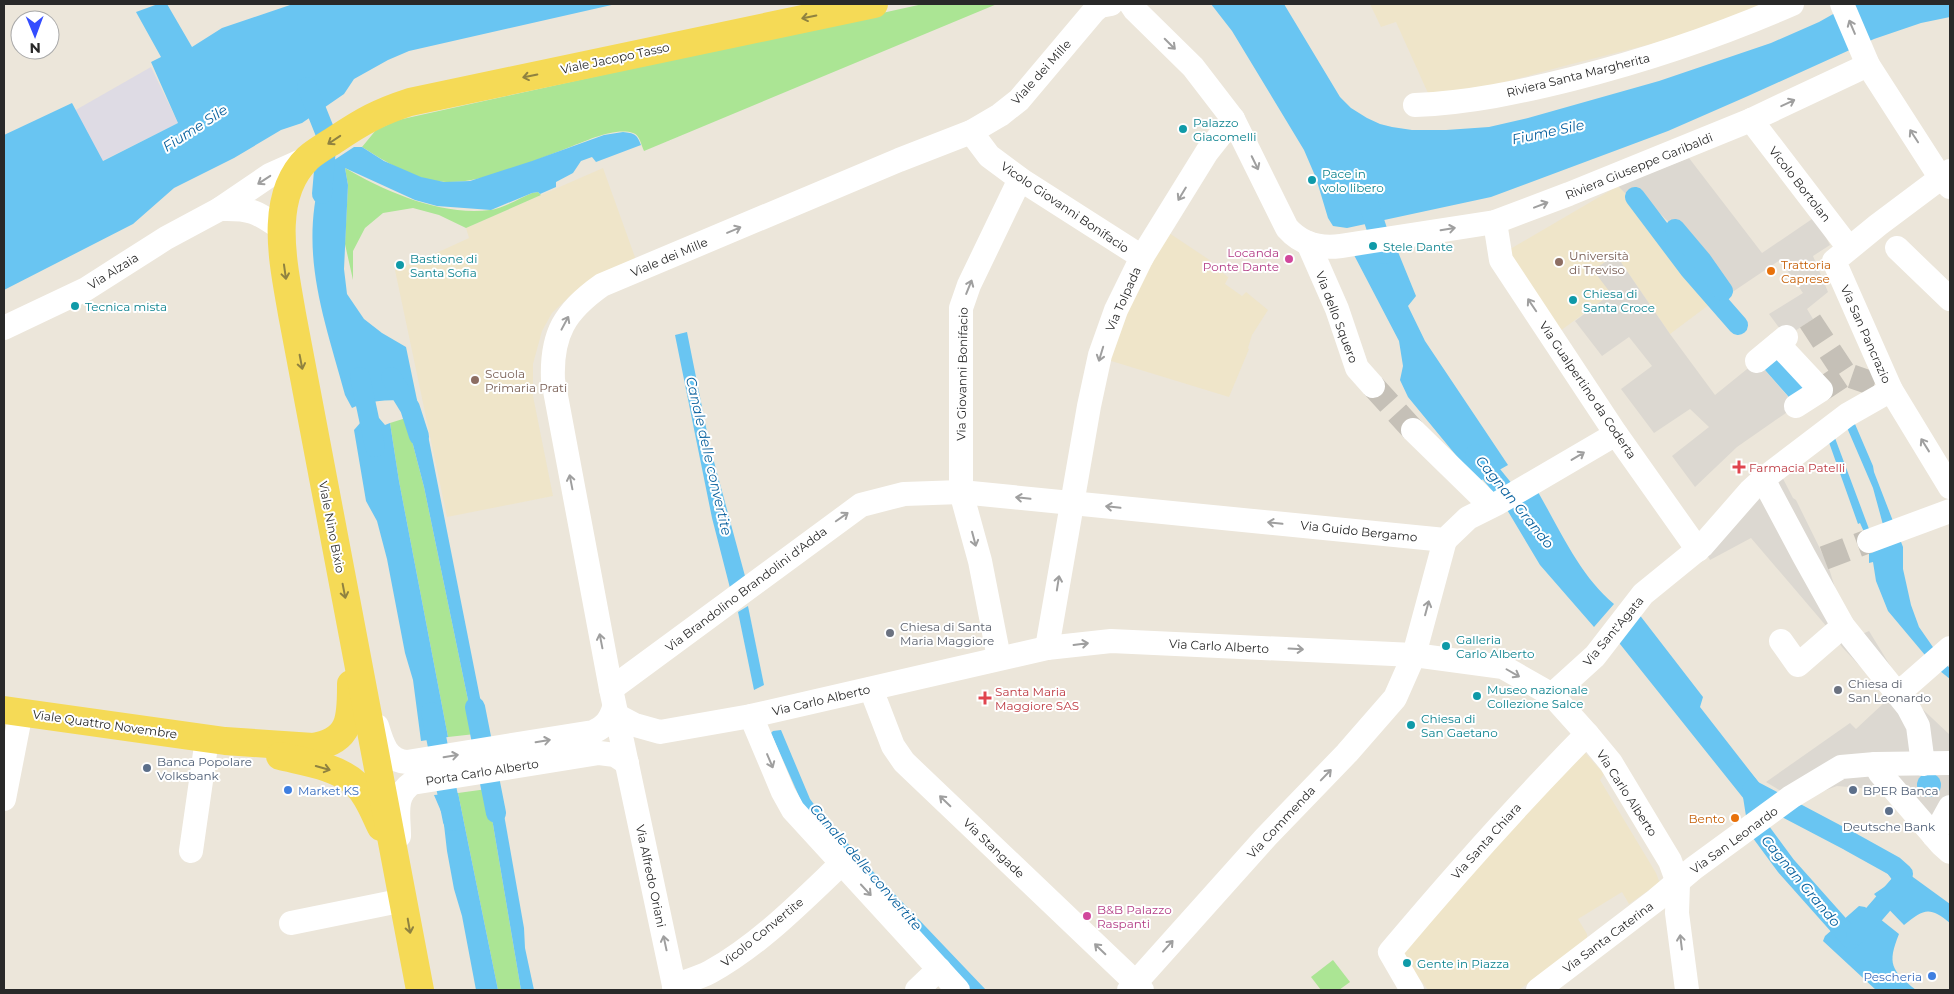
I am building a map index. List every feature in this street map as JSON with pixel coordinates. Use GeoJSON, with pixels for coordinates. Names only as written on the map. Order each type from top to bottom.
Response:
{"type":"FeatureCollection","features":[{"type":"Feature","properties":{"kind":"main road","name":"Viale Jacopo Tasso"},"geometry":{"type":"LineString","coordinates":[[308,158],[380,112],[410,102],[874,4]]}},
{"type":"Feature","properties":{"kind":"main road","name":"Viale Nino Bixio"},"geometry":{"type":"LineString","coordinates":[[308,158],[297,172],[287,191],[282,217],[284,265],[420,990]]}},
{"type":"Feature","properties":{"kind":"main road","name":"Viale Quattro Novembre"},"geometry":{"type":"LineString","coordinates":[[13,711],[216,740],[313,747],[327,744],[342,732],[348,724],[351,712],[349,617]]}},
{"type":"Feature","properties":{"kind":"main road","name":"Viale Quattro Novembre"},"geometry":{"type":"LineString","coordinates":[[216,740],[326,768],[340,773],[355,783],[365,795],[400,882]]}},
{"type":"Feature","properties":{"kind":"street","name":"Riviera Santa Margherita"},"geometry":{"type":"LineString","coordinates":[[1415,105],[1474,100],[1511,93],[1633,63],[1754,20],[1792,4]]}},
{"type":"Feature","properties":{"kind":"street"},"geometry":{"type":"LineString","coordinates":[[1842,4],[1865,58],[1947,178],[1842,255]]}},
{"type":"Feature","properties":{"kind":"street","name":"Viale dei Mille"},"geometry":{"type":"LineString","coordinates":[[614,704],[552,380],[553,348],[570,312],[581,300],[602,285],[899,160],[971,132],[1000,115],[1019,100],[1101,6]]}},
{"type":"Feature","properties":{"kind":"street"},"geometry":{"type":"LineString","coordinates":[[1128,6],[1193,68],[1233,119],[1287,228],[1296,238],[1324,245]]}},
{"type":"Feature","properties":{"kind":"street","name":"Riviera Giuseppe Garibaldi"},"geometry":{"type":"LineString","coordinates":[[1324,245],[1401,237],[1495,222],[1578,191],[1751,120],[1865,58]]}},
{"type":"Feature","properties":{"kind":"street","name":"Via Tolpada"},"geometry":{"type":"LineString","coordinates":[[1047,648],[1100,355],[1116,310],[1142,258],[1207,152],[1233,119]]}},
{"type":"Feature","properties":{"kind":"street","name":"Vicolo Bortolan"},"geometry":{"type":"LineString","coordinates":[[1751,120],[1842,255]]}},
{"type":"Feature","properties":{"kind":"street","name":"Vicolo Giovanni Bonifacio"},"geometry":{"type":"LineString","coordinates":[[971,132],[990,156],[1020,179],[1142,258]]}},
{"type":"Feature","properties":{"kind":"street","name":"Via Alzaia"},"geometry":{"type":"LineString","coordinates":[[4,328],[86,289],[166,238],[220,209],[270,175],[308,158]]}},
{"type":"Feature","properties":{"kind":"street","name":"Via Giovanni Bonifacio"},"geometry":{"type":"LineString","coordinates":[[999,658],[980,561],[961,492],[961,308],[969,285],[1020,179]]}},
{"type":"Feature","properties":{"kind":"street","name":"Via Alzaia"},"geometry":{"type":"LineString","coordinates":[[220,209],[237,208],[255,211],[282,229]]}},
{"type":"Feature","properties":{"kind":"street","name":"Via Gualpertino da Coderta"},"geometry":{"type":"LineString","coordinates":[[1495,222],[1501,260],[1558,343],[1616,434],[1698,550]]}},
{"type":"Feature","properties":{"kind":"street","name":"Via dello Squero"},"geometry":{"type":"LineString","coordinates":[[1324,245],[1343,331],[1357,368],[1373,386]]}},
{"type":"Feature","properties":{"kind":"street"},"geometry":{"type":"LineString","coordinates":[[1897,248],[1950,299]]}},
{"type":"Feature","properties":{"kind":"street","name":"Via San Pancrazio"},"geometry":{"type":"LineString","coordinates":[[1698,550],[1751,490],[1770,473],[1847,415],[1891,390],[1842,255]]}},
{"type":"Feature","properties":{"kind":"street"},"geometry":{"type":"LineString","coordinates":[[1757,361],[1782,341],[1821,390],[1796,406]]}},
{"type":"Feature","properties":{"kind":"street"},"geometry":{"type":"LineString","coordinates":[[1891,390],[1950,487]]}},
{"type":"Feature","properties":{"kind":"street"},"geometry":{"type":"LineString","coordinates":[[1413,430],[1494,505]]}},
{"type":"Feature","properties":{"kind":"street"},"geometry":{"type":"LineString","coordinates":[[1445,540],[1468,518],[1494,505],[1616,434]]}},
{"type":"Feature","properties":{"kind":"street"},"geometry":{"type":"LineString","coordinates":[[1770,473],[1804,556],[1843,626],[1908,707],[1918,726],[1923,764]]}},
{"type":"Feature","properties":{"kind":"street","name":"Via Brandolino Brandolini d'Adda"},"geometry":{"type":"LineString","coordinates":[[614,704],[861,505],[904,494],[961,492],[1072,504]]}},
{"type":"Feature","properties":{"kind":"street","name":"Via Guido Bergamo"},"geometry":{"type":"LineString","coordinates":[[1072,504],[1445,540]]}},
{"type":"Feature","properties":{"kind":"street"},"geometry":{"type":"LineString","coordinates":[[1869,541],[1950,510]]}},
{"type":"Feature","properties":{"kind":"street","name":"Via Commenda"},"geometry":{"type":"LineString","coordinates":[[1135,988],[1266,837],[1371,727],[1395,698],[1414,655],[1445,540]]}},
{"type":"Feature","properties":{"kind":"street","name":"Via Sant'Agata"},"geometry":{"type":"LineString","coordinates":[[1552,695],[1595,656],[1644,594],[1698,550]]}},
{"type":"Feature","properties":{"kind":"street"},"geometry":{"type":"LineString","coordinates":[[1781,641],[1798,665],[1843,626]]}},
{"type":"Feature","properties":{"kind":"street","name":"Via Carlo Alberto"},"geometry":{"type":"LineString","coordinates":[[614,704],[635,725],[660,732],[751,716],[1047,648],[1111,641],[1414,655],[1503,667],[1552,695],[1611,763],[1670,861],[1678,883]]}},
{"type":"Feature","properties":{"kind":"street"},"geometry":{"type":"LineString","coordinates":[[1896,693],[1944,653]]}},
{"type":"Feature","properties":{"kind":"street"},"geometry":{"type":"LineString","coordinates":[[360,677],[383,745],[390,756],[400,762],[410,773]]}},
{"type":"Feature","properties":{"kind":"street","name":"Via Stangade"},"geometry":{"type":"LineString","coordinates":[[871,689],[893,746],[904,762],[1135,988]]}},
{"type":"Feature","properties":{"kind":"street"},"geometry":{"type":"LineString","coordinates":[[614,704],[627,763]]}},
{"type":"Feature","properties":{"kind":"street","name":"Porta Carlo Alberto"},"geometry":{"type":"LineString","coordinates":[[496,759],[600,729],[609,721],[614,704]]}},
{"type":"Feature","properties":{"kind":"street"},"geometry":{"type":"LineString","coordinates":[[4,799],[13,711]]}},
{"type":"Feature","properties":{"kind":"street"},"geometry":{"type":"LineString","coordinates":[[751,716],[783,792],[793,810],[958,990]]}},
{"type":"Feature","properties":{"kind":"street"},"geometry":{"type":"LineString","coordinates":[[627,763],[660,732]]}},
{"type":"Feature","properties":{"kind":"street","name":"Via Santa Chiara"},"geometry":{"type":"LineString","coordinates":[[1412,990],[1390,952],[1460,869],[1528,793],[1587,734]]}},
{"type":"Feature","properties":{"kind":"street"},"geometry":{"type":"LineString","coordinates":[[191,851],[216,740]]}},
{"type":"Feature","properties":{"kind":"street","name":"Porta Carlo Alberto"},"geometry":{"type":"LineString","coordinates":[[400,882],[399,798],[410,773],[496,759],[599,753],[615,755],[627,763]]}},
{"type":"Feature","properties":{"kind":"street","name":"Via Alfredo Oriani"},"geometry":{"type":"LineString","coordinates":[[627,763],[675,988]]}},
{"type":"Feature","properties":{"kind":"street","name":"Via San Leonardo"},"geometry":{"type":"LineString","coordinates":[[1678,883],[1694,868],[1790,798],[1841,767],[1875,764],[1950,763]]}},
{"type":"Feature","properties":{"kind":"street"},"geometry":{"type":"LineString","coordinates":[[1875,764],[1880,773],[1942,844]]}},
{"type":"Feature","properties":{"kind":"street"},"geometry":{"type":"LineString","coordinates":[[1942,844],[1950,807]]}},
{"type":"Feature","properties":{"kind":"street","name":"Vicolo Convertite"},"geometry":{"type":"LineString","coordinates":[[675,988],[709,973],[735,956],[794,908],[841,864]]}},
{"type":"Feature","properties":{"kind":"street"},"geometry":{"type":"LineString","coordinates":[[291,923],[400,882]]}},
{"type":"Feature","properties":{"kind":"street"},"geometry":{"type":"LineString","coordinates":[[1678,883],[1677,913],[1687,990]]}},
{"type":"Feature","properties":{"kind":"street","name":"Via Santa Caterina"},"geometry":{"type":"LineString","coordinates":[[1538,990],[1678,883]]}},
{"type":"Feature","properties":{"kind":"street"},"geometry":{"type":"LineString","coordinates":[[917,990],[939,969]]}},
{"type":"Feature","properties":{"kind":"shaded area"},"geometry":{"type":"Polygon","coordinates":[[[1370,4],[1777,4],[1671,39],[1432,102],[1396,22],[1381,27],[1370,4]]]}},
{"type":"Feature","properties":{"kind":"shaded area"},"geometry":{"type":"Polygon","coordinates":[[[151,67],[178,123],[100,162],[74,111],[151,67]]]}},
{"type":"Feature","properties":{"kind":"shaded area"},"geometry":{"type":"Polygon","coordinates":[[[1689,158],[1762,253],[1815,217],[1830,245],[1813,256],[1828,292],[1807,309],[1813,319],[1786,337],[1769,314],[1803,293],[1780,260],[1731,293],[1702,256],[1638,191],[1627,195],[1618,186],[1689,158]]]}},
{"type":"Feature","properties":{"kind":"shaded area"},"geometry":{"type":"Polygon","coordinates":[[[603,168],[636,260],[572,294],[552,313],[542,331],[533,364],[533,396],[553,496],[447,517],[395,270],[469,238],[466,228],[603,168]]]}},
{"type":"Feature","properties":{"kind":"shaded area","name":"Università di Treviso"},"geometry":{"type":"Polygon","coordinates":[[[1618,186],[1627,195],[1710,304],[1670,334],[1616,255],[1612,295],[1560,331],[1505,252],[1618,186]]]}},
{"type":"Feature","properties":{"kind":"shaded area"},"geometry":{"type":"Polygon","coordinates":[[[1169,233],[1211,261],[1210,263],[1229,276],[1225,284],[1242,296],[1246,292],[1268,310],[1252,335],[1249,349],[1229,397],[1108,360],[1109,348],[1147,267],[1169,233]]]}},
{"type":"Feature","properties":{"kind":"shaded area"},"geometry":{"type":"Polygon","coordinates":[[[1616,255],[1670,334],[1715,395],[1757,361],[1796,406],[1737,447],[1695,487],[1672,456],[1709,427],[1690,409],[1654,433],[1621,389],[1652,366],[1629,337],[1602,356],[1575,321],[1612,295],[1593,270],[1616,255]]]}},
{"type":"Feature","properties":{"kind":"shaded area"},"geometry":{"type":"Polygon","coordinates":[[[1776,465],[1793,498],[1796,500],[1828,565],[1839,601],[1860,635],[1869,631],[1902,685],[1916,703],[1950,735],[1949,836],[1881,795],[1861,788],[1837,786],[1797,801],[1766,782],[1850,723],[1856,729],[1887,700],[1886,694],[1842,647],[1751,538],[1710,560],[1698,538],[1776,465]]]}},
{"type":"Feature","properties":{"kind":"shaded area"},"geometry":{"type":"Polygon","coordinates":[[[1579,746],[1604,774],[1600,780],[1659,881],[1662,881],[1629,904],[1622,892],[1578,919],[1587,934],[1587,939],[1519,990],[1428,990],[1398,951],[1461,887],[1538,799],[1579,746]]]}},
{"type":"Feature","properties":{"kind":"green space"},"geometry":{"type":"Polygon","coordinates":[[[923,4],[997,4],[644,151],[639,138],[635,134],[626,132],[609,133],[493,175],[477,179],[446,182],[435,181],[413,174],[362,147],[376,130],[398,120],[923,4]]]}},
{"type":"Feature","properties":{"kind":"green space"},"geometry":{"type":"Polygon","coordinates":[[[345,168],[378,186],[414,200],[452,209],[490,210],[505,206],[532,193],[538,192],[541,195],[466,228],[439,215],[413,208],[383,213],[365,228],[353,251],[353,280],[345,244],[348,185],[345,168]]]}},
{"type":"Feature","properties":{"kind":"green space"},"geometry":{"type":"Polygon","coordinates":[[[406,418],[424,487],[475,734],[448,737],[399,481],[390,423],[406,418]]]}},
{"type":"Feature","properties":{"kind":"green space"},"geometry":{"type":"Polygon","coordinates":[[[487,789],[521,990],[498,990],[458,793],[487,789]]]}},
{"type":"Feature","properties":{"kind":"green space"},"geometry":{"type":"Polygon","coordinates":[[[1333,960],[1350,982],[1339,990],[1321,990],[1311,977],[1333,960]]]}},
{"type":"Feature","properties":{"kind":"water","name":"Fiume Sile"},"geometry":{"type":"Polygon","coordinates":[[[158,4],[167,4],[192,47],[222,28],[293,4],[616,4],[409,51],[388,60],[354,79],[344,94],[302,123],[281,130],[234,158],[174,188],[133,224],[4,290],[4,135],[72,103],[103,161],[178,123],[151,62],[161,57],[136,12],[158,4]]]}},
{"type":"Feature","properties":{"kind":"water","name":"Fiume Sile"},"geometry":{"type":"Polygon","coordinates":[[[1211,4],[1284,4],[1340,97],[1351,108],[1380,124],[1412,130],[1489,127],[1659,81],[1771,43],[1819,22],[1851,4],[1950,4],[1950,17],[1921,23],[1874,39],[1668,131],[1491,197],[1347,228],[1333,226],[1328,218],[1316,178],[1304,150],[1232,31],[1211,4]]]}},
{"type":"Feature","properties":{"kind":"water"},"geometry":{"type":"Polygon","coordinates":[[[623,132],[635,135],[641,145],[596,162],[592,157],[581,161],[573,173],[556,182],[556,187],[540,194],[538,192],[532,193],[491,210],[437,206],[415,200],[345,168],[348,185],[344,269],[347,294],[364,319],[382,333],[406,347],[417,400],[375,402],[352,408],[345,395],[329,339],[322,312],[313,259],[315,204],[321,174],[319,170],[354,147],[362,147],[384,161],[421,177],[444,182],[470,181],[604,135],[623,132]]]}},
{"type":"Feature","properties":{"kind":"water"},"geometry":{"type":"Polygon","coordinates":[[[1396,247],[1416,296],[1408,306],[1425,341],[1508,465],[1478,482],[1408,397],[1400,380],[1403,366],[1399,341],[1354,255],[1396,247]]]}},
{"type":"Feature","properties":{"kind":"water","name":"Canale delle convertite"},"geometry":{"type":"Polygon","coordinates":[[[687,332],[710,447],[745,576],[730,588],[712,518],[675,335],[687,332]]]}},
{"type":"Feature","properties":{"kind":"water"},"geometry":{"type":"Polygon","coordinates":[[[416,411],[419,424],[427,430],[487,733],[475,734],[424,487],[406,418],[406,412],[416,411]]]}},
{"type":"Feature","properties":{"kind":"water"},"geometry":{"type":"Polygon","coordinates":[[[1852,417],[1873,466],[1903,547],[1903,569],[1911,605],[1919,627],[1944,663],[1950,668],[1950,679],[1935,667],[1888,611],[1876,581],[1873,562],[1869,563],[1869,543],[1860,523],[1858,524],[1826,434],[1832,430],[1872,537],[1885,532],[1873,488],[1845,423],[1852,417]]]}},
{"type":"Feature","properties":{"kind":"water"},"geometry":{"type":"Polygon","coordinates":[[[379,418],[385,425],[390,423],[399,481],[448,737],[421,741],[413,680],[405,653],[387,559],[377,521],[366,501],[354,430],[361,422],[379,418]]]}},
{"type":"Feature","properties":{"kind":"water"},"geometry":{"type":"Polygon","coordinates":[[[1538,492],[1581,566],[1602,593],[1614,604],[1594,627],[1540,565],[1506,508],[1538,492]]]}},
{"type":"Feature","properties":{"kind":"water"},"geometry":{"type":"Polygon","coordinates":[[[748,606],[764,685],[754,690],[738,612],[748,606]]]}},
{"type":"Feature","properties":{"kind":"water"},"geometry":{"type":"Polygon","coordinates":[[[1635,609],[1703,697],[1700,707],[1760,784],[1744,799],[1616,639],[1635,609]]]}},
{"type":"Feature","properties":{"kind":"water","name":"Canale delle convertite"},"geometry":{"type":"Polygon","coordinates":[[[781,730],[810,799],[816,807],[864,862],[986,990],[967,990],[802,803],[771,733],[781,730]]]}},
{"type":"Feature","properties":{"kind":"water"},"geometry":{"type":"Polygon","coordinates":[[[1929,773],[1938,776],[1941,785],[1938,794],[1929,797],[1920,794],[1917,785],[1920,776],[1929,773]]]}},
{"type":"Feature","properties":{"kind":"water"},"geometry":{"type":"Polygon","coordinates":[[[499,786],[524,928],[525,948],[534,990],[521,990],[487,789],[499,786]]]}},
{"type":"Feature","properties":{"kind":"water"},"geometry":{"type":"Polygon","coordinates":[[[458,793],[498,990],[476,990],[462,916],[454,889],[443,816],[434,795],[458,793]]]}},
{"type":"Feature","properties":{"kind":"water"},"geometry":{"type":"Polygon","coordinates":[[[1884,856],[1950,904],[1950,923],[1937,914],[1927,912],[1922,913],[1904,925],[1874,894],[1893,881],[1879,862],[1884,856]]]}},
{"type":"Feature","properties":{"kind":"water"},"geometry":{"type":"Polygon","coordinates":[[[1859,906],[1865,907],[1899,934],[1893,953],[1894,966],[1901,977],[1916,990],[1876,990],[1823,941],[1825,936],[1859,906]]]}},
{"type":"Feature","properties":{"kind":"waterway"},"geometry":{"type":"LineString","coordinates":[[307,87],[327,137],[322,194]]}},
{"type":"Feature","properties":{"kind":"waterway","name":"Cagnan Grando"},"geometry":{"type":"LineString","coordinates":[[1366,196],[1385,254]]}},
{"type":"Feature","properties":{"kind":"waterway"},"geometry":{"type":"LineString","coordinates":[[1635,197],[1690,270],[1738,325]]}},
{"type":"Feature","properties":{"kind":"waterway"},"geometry":{"type":"LineString","coordinates":[[1675,229],[1702,261],[1723,291]]}},
{"type":"Feature","properties":{"kind":"waterway"},"geometry":{"type":"LineString","coordinates":[[1766,356],[1803,398]]}},
{"type":"Feature","properties":{"kind":"waterway"},"geometry":{"type":"LineString","coordinates":[[360,377],[375,447]]}},
{"type":"Feature","properties":{"kind":"waterway"},"geometry":{"type":"LineString","coordinates":[[391,377],[410,408],[419,436]]}},
{"type":"Feature","properties":{"kind":"waterway","name":"Cagnan Grando"},"geometry":{"type":"LineString","coordinates":[[1475,454],[1518,507]]}},
{"type":"Feature","properties":{"kind":"waterway"},"geometry":{"type":"LineString","coordinates":[[475,707],[496,813]]}},
{"type":"Feature","properties":{"kind":"waterway"},"geometry":{"type":"LineString","coordinates":[[431,712],[453,821]]}},
{"type":"Feature","properties":{"kind":"waterway","name":"Cagnan Grando"},"geometry":{"type":"LineString","coordinates":[[1736,771],[1752,790],[1894,866],[1903,874]]}},
{"type":"Feature","properties":{"kind":"waterway","name":"Cagnan Grando"},"geometry":{"type":"LineString","coordinates":[[1752,790],[1758,828],[1786,866],[1851,939]]}},
{"type":"Feature","properties":{"kind":"waterway","name":"Cagnan Grando"},"geometry":{"type":"LineString","coordinates":[[1856,935],[1901,883]]}},
{"type":"Feature","properties":{"kind":"tunnel"},"geometry":{"type":"LineString","coordinates":[[1810,321],[1845,374]]}},
{"type":"Feature","properties":{"kind":"tunnel"},"geometry":{"type":"LineString","coordinates":[[1821,390],[1845,374],[1891,390]]}},
{"type":"Feature","properties":{"kind":"tunnel"},"geometry":{"type":"LineString","coordinates":[[1373,386],[1413,430]]}},
{"type":"Feature","properties":{"kind":"tunnel"},"geometry":{"type":"LineString","coordinates":[[1824,558],[1869,541]]}},
{"type":"Feature","properties":{"kind":"place","name":"Palazzo Giacomelli"},"geometry":{"type":"Point","coordinates":[1183,129]}},
{"type":"Feature","properties":{"kind":"place","name":"Pace in volo libero"},"geometry":{"type":"Point","coordinates":[1312,180]}},
{"type":"Feature","properties":{"kind":"place","name":"Stele Dante"},"geometry":{"type":"Point","coordinates":[1373,246]}},
{"type":"Feature","properties":{"kind":"place","name":"Locanda Ponte Dante"},"geometry":{"type":"Point","coordinates":[1289,259]}},
{"type":"Feature","properties":{"kind":"place","name":"Università di Treviso"},"geometry":{"type":"Point","coordinates":[1559,262]}},
{"type":"Feature","properties":{"kind":"place","name":"Bastione di Santa Sofia"},"geometry":{"type":"Point","coordinates":[400,265]}},
{"type":"Feature","properties":{"kind":"place","name":"Trattoria Caprese"},"geometry":{"type":"Point","coordinates":[1771,271]}},
{"type":"Feature","properties":{"kind":"place","name":"Chiesa di Santa Croce"},"geometry":{"type":"Point","coordinates":[1573,300]}},
{"type":"Feature","properties":{"kind":"place","name":"Tecnica mista"},"geometry":{"type":"Point","coordinates":[75,306]}},
{"type":"Feature","properties":{"kind":"place","name":"Scuola Primaria Prati"},"geometry":{"type":"Point","coordinates":[475,380]}},
{"type":"Feature","properties":{"kind":"place","name":"Farmacia Patelli"},"geometry":{"type":"Point","coordinates":[1739,467]}},
{"type":"Feature","properties":{"kind":"place","name":"Chiesa di Santa Maria Maggiore"},"geometry":{"type":"Point","coordinates":[890,633]}},
{"type":"Feature","properties":{"kind":"place","name":"Galleria Carlo Alberto"},"geometry":{"type":"Point","coordinates":[1446,646]}},
{"type":"Feature","properties":{"kind":"place","name":"Chiesa di San Leonardo"},"geometry":{"type":"Point","coordinates":[1838,690]}},
{"type":"Feature","properties":{"kind":"place","name":"Museo nazionale Collezione Salce"},"geometry":{"type":"Point","coordinates":[1477,696]}},
{"type":"Feature","properties":{"kind":"place","name":"Santa Maria Maggiore SAS"},"geometry":{"type":"Point","coordinates":[985,698]}},
{"type":"Feature","properties":{"kind":"place","name":"Chiesa di San Gaetano"},"geometry":{"type":"Point","coordinates":[1411,725]}},
{"type":"Feature","properties":{"kind":"place","name":"Banca Popolare Volksbank"},"geometry":{"type":"Point","coordinates":[147,768]}},
{"type":"Feature","properties":{"kind":"place","name":"Market KS"},"geometry":{"type":"Point","coordinates":[288,790]}},
{"type":"Feature","properties":{"kind":"place","name":"BPER Banca"},"geometry":{"type":"Point","coordinates":[1853,790]}},
{"type":"Feature","properties":{"kind":"place","name":"Deutsche Bank"},"geometry":{"type":"Point","coordinates":[1889,811]}},
{"type":"Feature","properties":{"kind":"place","name":"Bento"},"geometry":{"type":"Point","coordinates":[1735,818]}},
{"type":"Feature","properties":{"kind":"place","name":"B&B Palazzo Raspanti"},"geometry":{"type":"Point","coordinates":[1087,916]}},
{"type":"Feature","properties":{"kind":"place","name":"Gente in Piazza"},"geometry":{"type":"Point","coordinates":[1407,963]}},
{"type":"Feature","properties":{"kind":"place","name":"Pescheria"},"geometry":{"type":"Point","coordinates":[1932,976]}}]}
